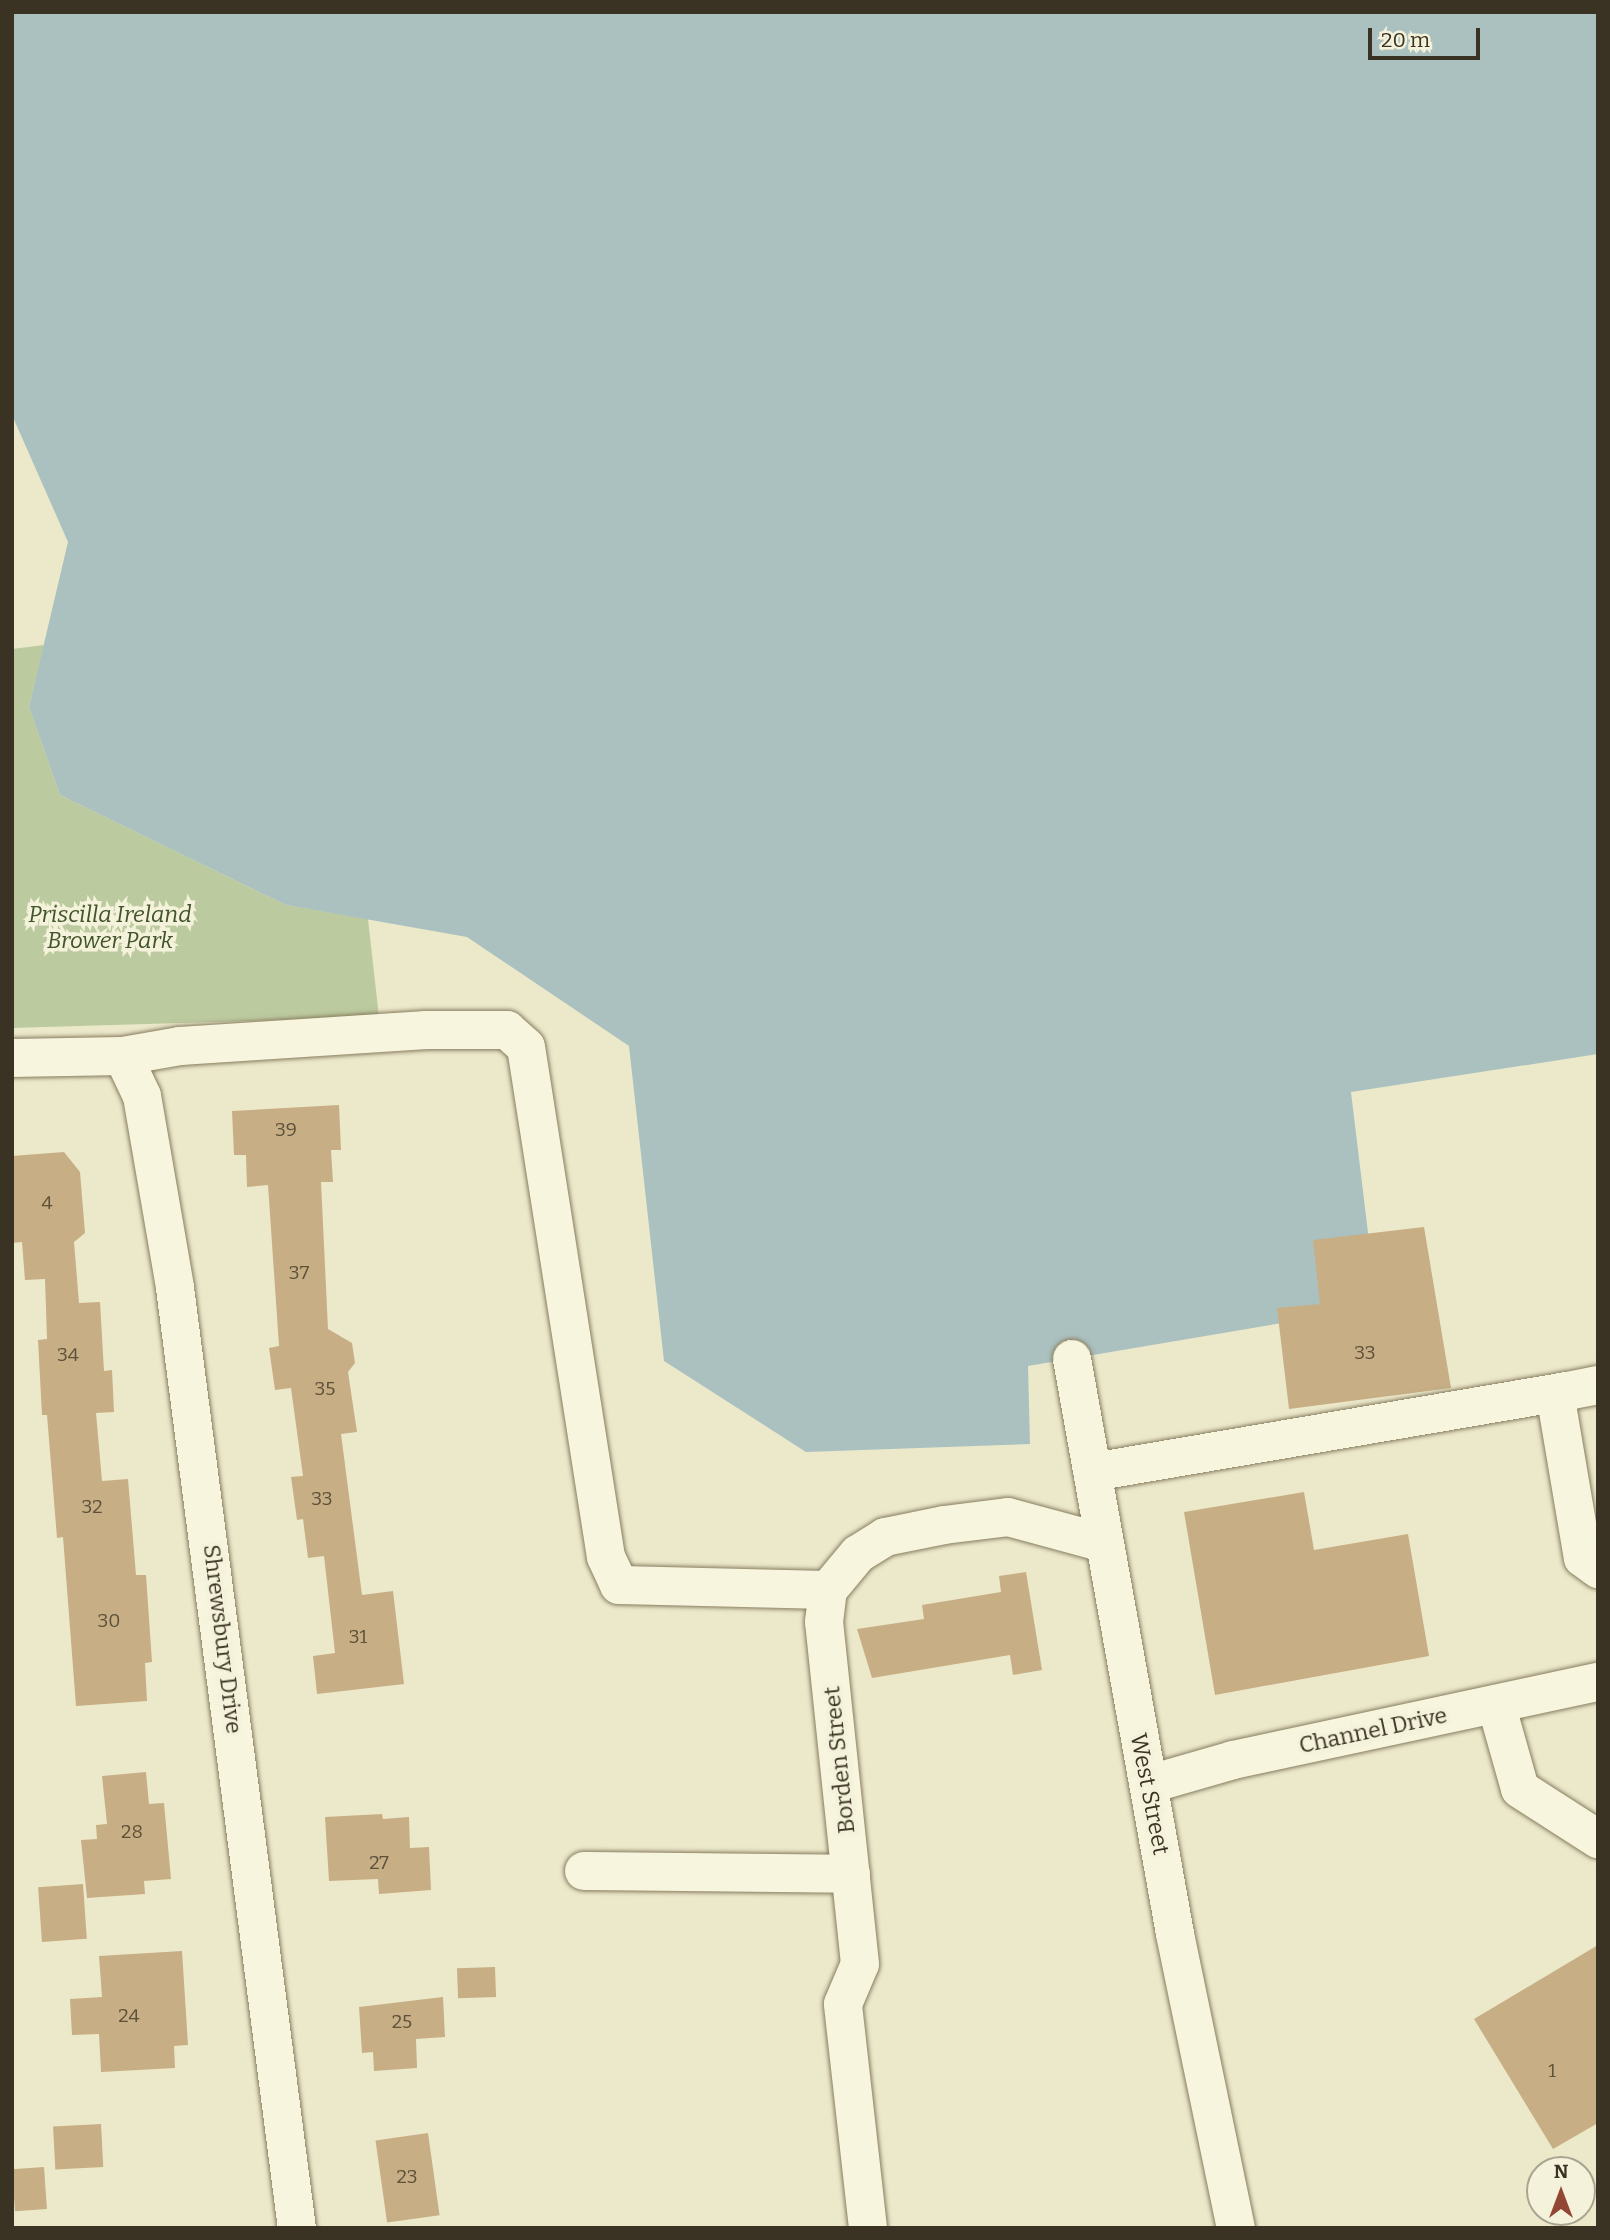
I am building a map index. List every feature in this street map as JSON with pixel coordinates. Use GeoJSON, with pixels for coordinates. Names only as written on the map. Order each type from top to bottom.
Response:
{"type":"FeatureCollection","features":[{"type":"Feature","properties":{"kind":"street"},"geometry":{"type":"LineString","coordinates":[[12,1058],[123,1056],[180,1046],[507,1030],[526,1046],[606,1557],[619,1586],[828,1590],[858,1553],[885,1537],[944,1525],[1008,1517],[1104,1543]]}},
{"type":"Feature","properties":{"kind":"street","name":"Shrewsbury Drive"},"geometry":{"type":"LineString","coordinates":[[123,1056],[142,1096],[175,1288],[297,2228]]}},
{"type":"Feature","properties":{"kind":"street","name":"West Street"},"geometry":{"type":"LineString","coordinates":[[1072,1359],[1104,1543],[1236,2228]]}},
{"type":"Feature","properties":{"kind":"street"},"geometry":{"type":"LineString","coordinates":[[1093,1472],[1582,1388]]}},
{"type":"Feature","properties":{"kind":"street"},"geometry":{"type":"LineString","coordinates":[[1582,1388],[1557,1405],[1583,1558],[1598,1569]]}},
{"type":"Feature","properties":{"kind":"street","name":"Borden Street"},"geometry":{"type":"LineString","coordinates":[[828,1590],[824,1622],[860,1964],[843,2004],[868,2228]]}},
{"type":"Feature","properties":{"kind":"street","name":"Channel Drive"},"geometry":{"type":"LineString","coordinates":[[1150,1784],[1233,1760],[1598,1682]]}},
{"type":"Feature","properties":{"kind":"street"},"geometry":{"type":"LineString","coordinates":[[1496,1704],[1520,1789],[1598,1839]]}},
{"type":"Feature","properties":{"kind":"street"},"geometry":{"type":"LineString","coordinates":[[584,1871],[851,1874]]}},
{"type":"Feature","properties":{"kind":"green space","name":"Priscilla Ireland Brower Park"},"geometry":{"type":"Polygon","coordinates":[[[44,645],[29,707],[60,795],[286,905],[368,919],[379,1017],[12,1028],[12,649],[44,645]]]}},
{"type":"Feature","properties":{"kind":"water"},"geometry":{"type":"Polygon","coordinates":[[[12,12],[1598,12],[1598,1054],[1351,1092],[1377,1307],[1028,1366],[1030,1444],[806,1452],[664,1361],[629,1046],[467,937],[286,905],[60,795],[29,707],[68,542],[12,415],[12,12]]]}},
{"type":"Feature","properties":{"kind":"building"},"geometry":{"type":"Polygon","coordinates":[[[339,1105],[341,1150],[331,1150],[333,1182],[321,1182],[328,1329],[352,1343],[355,1363],[348,1372],[357,1432],[341,1434],[362,1595],[393,1591],[404,1684],[317,1694],[313,1656],[335,1653],[324,1556],[308,1558],[303,1519],[297,1520],[291,1477],[303,1476],[291,1388],[275,1390],[269,1348],[279,1346],[268,1185],[247,1187],[246,1155],[234,1155],[232,1111],[339,1105]]]}},
{"type":"Feature","properties":{"kind":"building"},"geometry":{"type":"Polygon","coordinates":[[[64,1152],[80,1172],[85,1233],[74,1242],[79,1303],[100,1302],[104,1371],[112,1370],[114,1412],[96,1413],[102,1481],[128,1479],[136,1575],[146,1575],[152,1662],[145,1663],[147,1701],[76,1706],[63,1537],[57,1538],[47,1415],[42,1415],[38,1340],[47,1339],[45,1279],[25,1280],[22,1242],[12,1243],[12,1156],[64,1152]]]}},
{"type":"Feature","properties":{"kind":"building"},"geometry":{"type":"Polygon","coordinates":[[[1424,1227],[1451,1388],[1289,1409],[1277,1308],[1320,1304],[1313,1240],[1424,1227]]]}},
{"type":"Feature","properties":{"kind":"building"},"geometry":{"type":"Polygon","coordinates":[[[1304,1492],[1314,1550],[1408,1534],[1429,1656],[1215,1695],[1184,1512],[1304,1492]]]}},
{"type":"Feature","properties":{"kind":"building"},"geometry":{"type":"Polygon","coordinates":[[[1026,1572],[1042,1670],[1013,1675],[1010,1655],[872,1678],[857,1629],[924,1619],[922,1605],[1001,1592],[999,1576],[1026,1572]]]}},
{"type":"Feature","properties":{"kind":"building"},"geometry":{"type":"Polygon","coordinates":[[[146,1772],[149,1804],[164,1803],[171,1879],[144,1881],[145,1894],[87,1898],[81,1840],[97,1839],[96,1825],[107,1824],[102,1776],[146,1772]]]}},
{"type":"Feature","properties":{"kind":"building"},"geometry":{"type":"Polygon","coordinates":[[[382,1814],[383,1819],[409,1817],[410,1848],[429,1847],[431,1890],[379,1894],[378,1879],[329,1881],[325,1817],[382,1814]]]}},
{"type":"Feature","properties":{"kind":"building"},"geometry":{"type":"Polygon","coordinates":[[[83,1884],[87,1939],[42,1942],[38,1887],[83,1884]]]}},
{"type":"Feature","properties":{"kind":"building"},"geometry":{"type":"Polygon","coordinates":[[[1598,1945],[1598,2123],[1553,2149],[1474,2019],[1598,1945]]]}},
{"type":"Feature","properties":{"kind":"building"},"geometry":{"type":"Polygon","coordinates":[[[182,1951],[188,2045],[174,2046],[175,2068],[101,2072],[99,2034],[72,2035],[70,1999],[102,1997],[99,1956],[182,1951]]]}},
{"type":"Feature","properties":{"kind":"building"},"geometry":{"type":"Polygon","coordinates":[[[495,1967],[496,1997],[458,1998],[457,1968],[495,1967]]]}},
{"type":"Feature","properties":{"kind":"building"},"geometry":{"type":"Polygon","coordinates":[[[443,1997],[445,2037],[416,2039],[417,2068],[374,2071],[373,2052],[362,2053],[359,2007],[443,1997]]]}},
{"type":"Feature","properties":{"kind":"building"},"geometry":{"type":"Polygon","coordinates":[[[101,2124],[103,2167],[55,2169],[53,2127],[101,2124]]]}},
{"type":"Feature","properties":{"kind":"building"},"geometry":{"type":"Polygon","coordinates":[[[428,2133],[440,2215],[387,2223],[376,2140],[428,2133]]]}},
{"type":"Feature","properties":{"kind":"building"},"geometry":{"type":"Polygon","coordinates":[[[44,2167],[47,2209],[15,2211],[12,2169],[44,2167]]]}}]}
